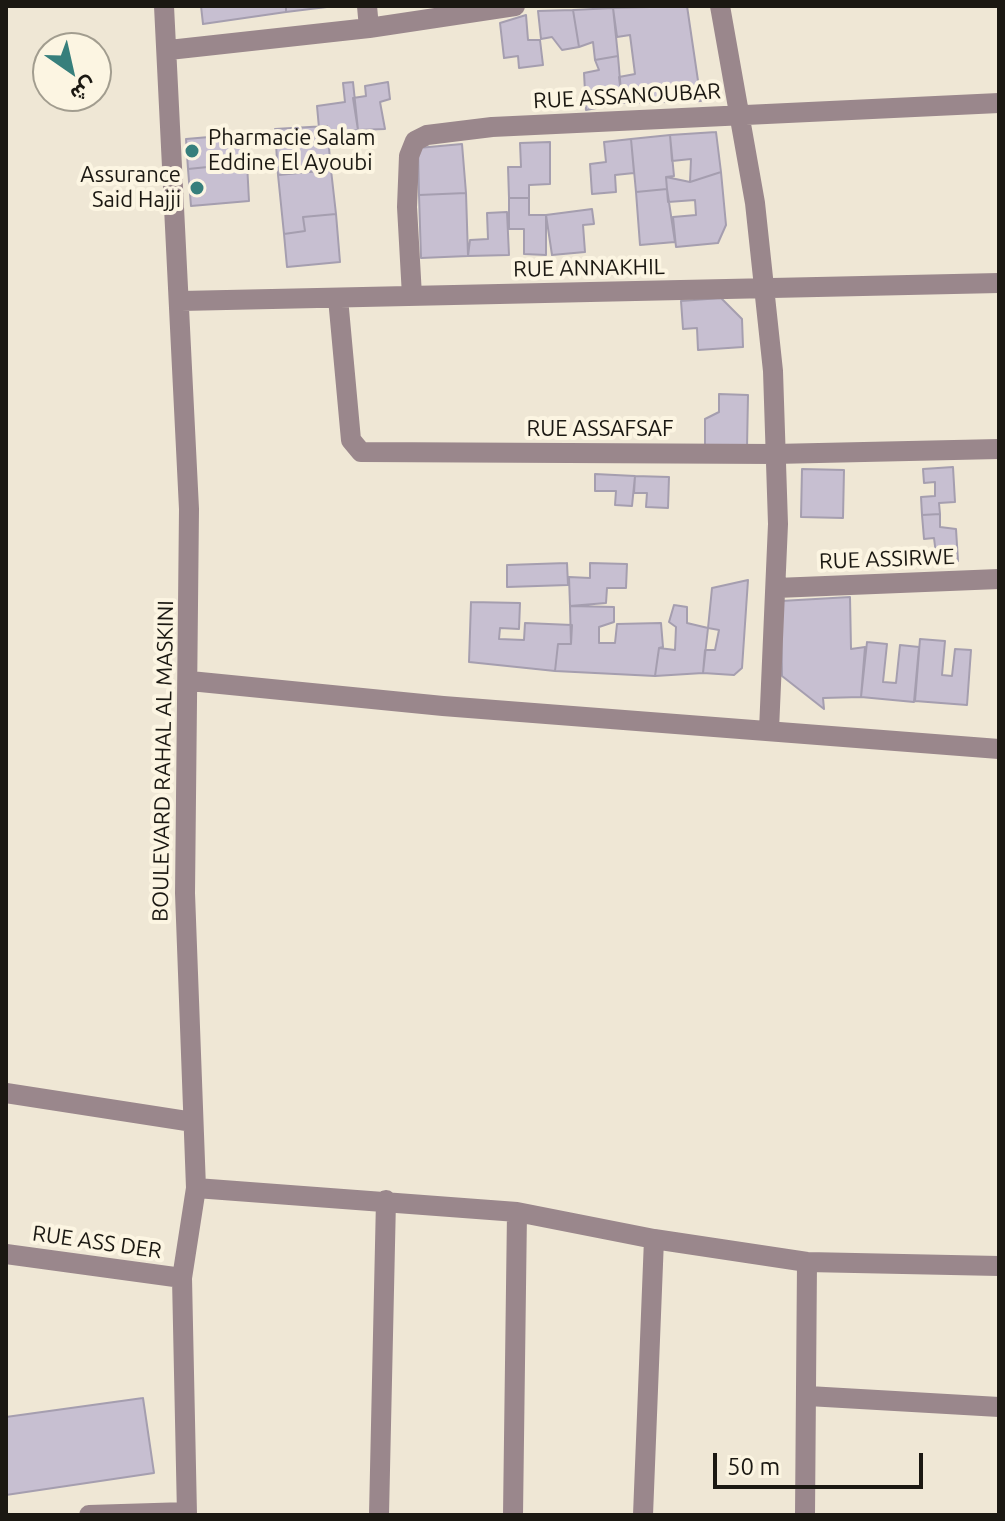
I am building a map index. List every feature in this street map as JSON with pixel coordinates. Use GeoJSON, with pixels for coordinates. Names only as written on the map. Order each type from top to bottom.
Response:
{"type":"FeatureCollection","features":[{"type":"Feature","properties":{"kind":"street","name":"BOULEVARD RAHAL AL MASKINI"},"geometry":{"type":"LineString","coordinates":[[164,6],[169,50],[189,509],[190,681],[185,893],[196,1188],[182,1278],[187,1514]]}},
{"type":"Feature","properties":{"kind":"street"},"geometry":{"type":"LineString","coordinates":[[367,6],[369,28]]}},
{"type":"Feature","properties":{"kind":"street"},"geometry":{"type":"LineString","coordinates":[[169,50],[369,28],[515,6]]}},
{"type":"Feature","properties":{"kind":"street"},"geometry":{"type":"LineString","coordinates":[[720,6],[740,114],[765,288],[773,371],[776,588],[769,730]]}},
{"type":"Feature","properties":{"kind":"street","name":"RUE ASSANOUBAR"},"geometry":{"type":"LineString","coordinates":[[412,296],[408,181],[411,146],[419,138],[492,127],[999,103]]}},
{"type":"Feature","properties":{"kind":"street","name":"RUE ANNAKHIL"},"geometry":{"type":"LineString","coordinates":[[181,301],[999,283]]}},
{"type":"Feature","properties":{"kind":"street","name":"RUE ASSAFSAF"},"geometry":{"type":"LineString","coordinates":[[338,298],[351,440],[357,451],[774,454],[999,449]]}},
{"type":"Feature","properties":{"kind":"street","name":"RUE ASSIRWE"},"geometry":{"type":"LineString","coordinates":[[776,588],[999,579]]}},
{"type":"Feature","properties":{"kind":"street"},"geometry":{"type":"LineString","coordinates":[[190,681],[443,706],[999,749]]}},
{"type":"Feature","properties":{"kind":"street"},"geometry":{"type":"LineString","coordinates":[[6,1093],[193,1122]]}},
{"type":"Feature","properties":{"kind":"street"},"geometry":{"type":"LineString","coordinates":[[196,1188],[517,1212],[654,1239],[807,1262],[999,1266]]}},
{"type":"Feature","properties":{"kind":"street"},"geometry":{"type":"LineString","coordinates":[[379,1515],[386,1200]]}},
{"type":"Feature","properties":{"kind":"street"},"geometry":{"type":"LineString","coordinates":[[513,1515],[517,1212]]}},
{"type":"Feature","properties":{"kind":"street"},"geometry":{"type":"LineString","coordinates":[[643,1515],[654,1239]]}},
{"type":"Feature","properties":{"kind":"street","name":"RUE ASS DER"},"geometry":{"type":"LineString","coordinates":[[6,1254],[182,1278]]}},
{"type":"Feature","properties":{"kind":"street"},"geometry":{"type":"LineString","coordinates":[[805,1515],[807,1262]]}},
{"type":"Feature","properties":{"kind":"street"},"geometry":{"type":"LineString","coordinates":[[808,1396],[999,1407]]}},
{"type":"Feature","properties":{"kind":"street"},"geometry":{"type":"LineString","coordinates":[[89,1515],[187,1514]]}},
{"type":"Feature","properties":{"kind":"building"},"geometry":{"type":"Polygon","coordinates":[[[201,6],[286,6],[286,12],[203,24],[201,6]]]}},
{"type":"Feature","properties":{"kind":"building"},"geometry":{"type":"Polygon","coordinates":[[[286,6],[335,6],[286,12],[286,6]]]}},
{"type":"Feature","properties":{"kind":"building"},"geometry":{"type":"Polygon","coordinates":[[[687,6],[701,101],[622,103],[619,77],[635,74],[630,35],[617,37],[613,8],[687,6]]]}},
{"type":"Feature","properties":{"kind":"building"},"geometry":{"type":"Polygon","coordinates":[[[613,8],[618,56],[595,60],[593,42],[579,47],[573,10],[613,8]]]}},
{"type":"Feature","properties":{"kind":"building"},"geometry":{"type":"Polygon","coordinates":[[[573,10],[579,47],[562,50],[552,37],[541,39],[538,11],[573,10]]]}},
{"type":"Feature","properties":{"kind":"building"},"geometry":{"type":"Polygon","coordinates":[[[526,15],[528,40],[540,40],[543,65],[519,68],[518,56],[504,58],[500,23],[526,15]]]}},
{"type":"Feature","properties":{"kind":"building"},"geometry":{"type":"Polygon","coordinates":[[[618,56],[622,103],[586,110],[584,73],[599,70],[595,60],[618,56]]]}},
{"type":"Feature","properties":{"kind":"building"},"geometry":{"type":"Polygon","coordinates":[[[353,82],[358,130],[327,134],[327,126],[319,128],[317,106],[345,102],[343,83],[353,82]]]}},
{"type":"Feature","properties":{"kind":"building"},"geometry":{"type":"Polygon","coordinates":[[[388,82],[390,99],[380,102],[385,129],[358,130],[353,98],[366,96],[365,86],[388,82]]]}},
{"type":"Feature","properties":{"kind":"building"},"geometry":{"type":"Polygon","coordinates":[[[327,126],[331,170],[278,175],[275,129],[327,126]]]}},
{"type":"Feature","properties":{"kind":"building"},"geometry":{"type":"Polygon","coordinates":[[[716,132],[721,172],[690,182],[691,159],[672,161],[670,135],[716,132]]]}},
{"type":"Feature","properties":{"kind":"building"},"geometry":{"type":"Polygon","coordinates":[[[244,134],[247,163],[188,169],[186,139],[244,134]]]}},
{"type":"Feature","properties":{"kind":"building"},"geometry":{"type":"Polygon","coordinates":[[[670,135],[674,176],[666,177],[667,189],[636,192],[631,139],[670,135]]]}},
{"type":"Feature","properties":{"kind":"building"},"geometry":{"type":"Polygon","coordinates":[[[631,139],[634,173],[615,175],[616,192],[592,194],[590,164],[606,162],[604,142],[631,139]]]}},
{"type":"Feature","properties":{"kind":"building"},"geometry":{"type":"Polygon","coordinates":[[[550,142],[550,184],[529,185],[529,198],[509,198],[508,167],[521,167],[520,143],[550,142]]]}},
{"type":"Feature","properties":{"kind":"building"},"geometry":{"type":"Polygon","coordinates":[[[462,144],[466,193],[419,195],[418,148],[462,144]]]}},
{"type":"Feature","properties":{"kind":"building"},"geometry":{"type":"Polygon","coordinates":[[[247,163],[249,201],[191,206],[188,169],[247,163]]]}},
{"type":"Feature","properties":{"kind":"building"},"geometry":{"type":"Polygon","coordinates":[[[331,170],[336,214],[303,217],[305,231],[284,234],[278,175],[331,170]]]}},
{"type":"Feature","properties":{"kind":"building"},"geometry":{"type":"Polygon","coordinates":[[[721,172],[726,225],[718,243],[676,247],[673,217],[696,215],[695,200],[668,202],[666,177],[690,182],[721,172]]]}},
{"type":"Feature","properties":{"kind":"building"},"geometry":{"type":"Polygon","coordinates":[[[667,189],[675,242],[640,245],[636,192],[667,189]]]}},
{"type":"Feature","properties":{"kind":"building"},"geometry":{"type":"Polygon","coordinates":[[[466,193],[468,256],[421,258],[419,195],[466,193]]]}},
{"type":"Feature","properties":{"kind":"building"},"geometry":{"type":"Polygon","coordinates":[[[509,198],[529,198],[529,215],[546,215],[546,255],[524,254],[524,229],[509,229],[509,198]]]}},
{"type":"Feature","properties":{"kind":"building"},"geometry":{"type":"Polygon","coordinates":[[[592,209],[594,224],[583,225],[585,252],[552,255],[546,215],[592,209]]]}},
{"type":"Feature","properties":{"kind":"building"},"geometry":{"type":"Polygon","coordinates":[[[507,212],[509,255],[468,256],[470,240],[488,239],[487,213],[507,212]]]}},
{"type":"Feature","properties":{"kind":"building"},"geometry":{"type":"Polygon","coordinates":[[[336,214],[340,262],[287,267],[284,234],[305,231],[303,217],[336,214]]]}},
{"type":"Feature","properties":{"kind":"building"},"geometry":{"type":"Polygon","coordinates":[[[721,298],[742,319],[743,347],[698,350],[697,328],[683,329],[681,301],[721,298]]]}},
{"type":"Feature","properties":{"kind":"building"},"geometry":{"type":"Polygon","coordinates":[[[719,394],[748,395],[747,448],[705,447],[705,419],[719,412],[719,394]]]}},
{"type":"Feature","properties":{"kind":"building"},"geometry":{"type":"Polygon","coordinates":[[[953,467],[955,502],[939,503],[940,514],[922,515],[921,497],[935,496],[935,482],[924,483],[923,469],[953,467]]]}},
{"type":"Feature","properties":{"kind":"building"},"geometry":{"type":"Polygon","coordinates":[[[802,469],[844,470],[843,518],[801,517],[802,469]]]}},
{"type":"Feature","properties":{"kind":"building"},"geometry":{"type":"Polygon","coordinates":[[[595,474],[635,476],[632,506],[615,505],[616,491],[595,491],[595,474]]]}},
{"type":"Feature","properties":{"kind":"building"},"geometry":{"type":"Polygon","coordinates":[[[635,476],[669,477],[668,508],[646,507],[647,493],[634,493],[635,476]]]}},
{"type":"Feature","properties":{"kind":"building"},"geometry":{"type":"Polygon","coordinates":[[[940,514],[940,527],[956,529],[958,561],[923,564],[922,555],[936,554],[934,538],[924,539],[922,515],[940,514]]]}},
{"type":"Feature","properties":{"kind":"building"},"geometry":{"type":"Polygon","coordinates":[[[567,563],[568,585],[507,587],[507,565],[567,563]]]}},
{"type":"Feature","properties":{"kind":"building"},"geometry":{"type":"Polygon","coordinates":[[[590,563],[627,564],[626,588],[607,588],[606,603],[570,606],[569,577],[590,578],[590,563]]]}},
{"type":"Feature","properties":{"kind":"building"},"geometry":{"type":"Polygon","coordinates":[[[748,580],[742,668],[734,675],[703,673],[705,650],[715,650],[719,630],[708,628],[712,588],[748,580]]]}},
{"type":"Feature","properties":{"kind":"building"},"geometry":{"type":"Polygon","coordinates":[[[850,597],[851,649],[865,647],[861,697],[823,698],[824,709],[782,676],[781,601],[850,597]]]}},
{"type":"Feature","properties":{"kind":"building"},"geometry":{"type":"Polygon","coordinates":[[[471,602],[520,603],[519,629],[500,628],[499,639],[524,640],[525,623],[572,625],[571,644],[558,644],[555,671],[469,662],[471,602]]]}},
{"type":"Feature","properties":{"kind":"building"},"geometry":{"type":"Polygon","coordinates":[[[674,605],[687,607],[687,623],[708,628],[703,673],[655,676],[659,648],[675,650],[676,627],[669,622],[674,605]]]}},
{"type":"Feature","properties":{"kind":"building"},"geometry":{"type":"Polygon","coordinates":[[[570,606],[614,607],[614,622],[599,627],[599,643],[615,643],[617,624],[661,623],[663,647],[659,648],[655,676],[555,671],[558,644],[571,644],[570,606]]]}},
{"type":"Feature","properties":{"kind":"building"},"geometry":{"type":"Polygon","coordinates":[[[920,639],[945,641],[942,675],[952,676],[955,649],[971,650],[967,705],[915,701],[920,639]]]}},
{"type":"Feature","properties":{"kind":"building"},"geometry":{"type":"Polygon","coordinates":[[[867,642],[887,644],[883,682],[896,683],[900,645],[919,647],[914,702],[861,697],[867,642]]]}},
{"type":"Feature","properties":{"kind":"building"},"geometry":{"type":"Polygon","coordinates":[[[143,1398],[154,1473],[6,1495],[6,1417],[143,1398]]]}},
{"type":"Feature","properties":{"kind":"place","name":"Pharmacie Salam Eddine El Ayoubi"},"geometry":{"type":"Point","coordinates":[192,151]}},
{"type":"Feature","properties":{"kind":"place","name":"Assurance Said Hajji"},"geometry":{"type":"Point","coordinates":[197,188]}}]}
